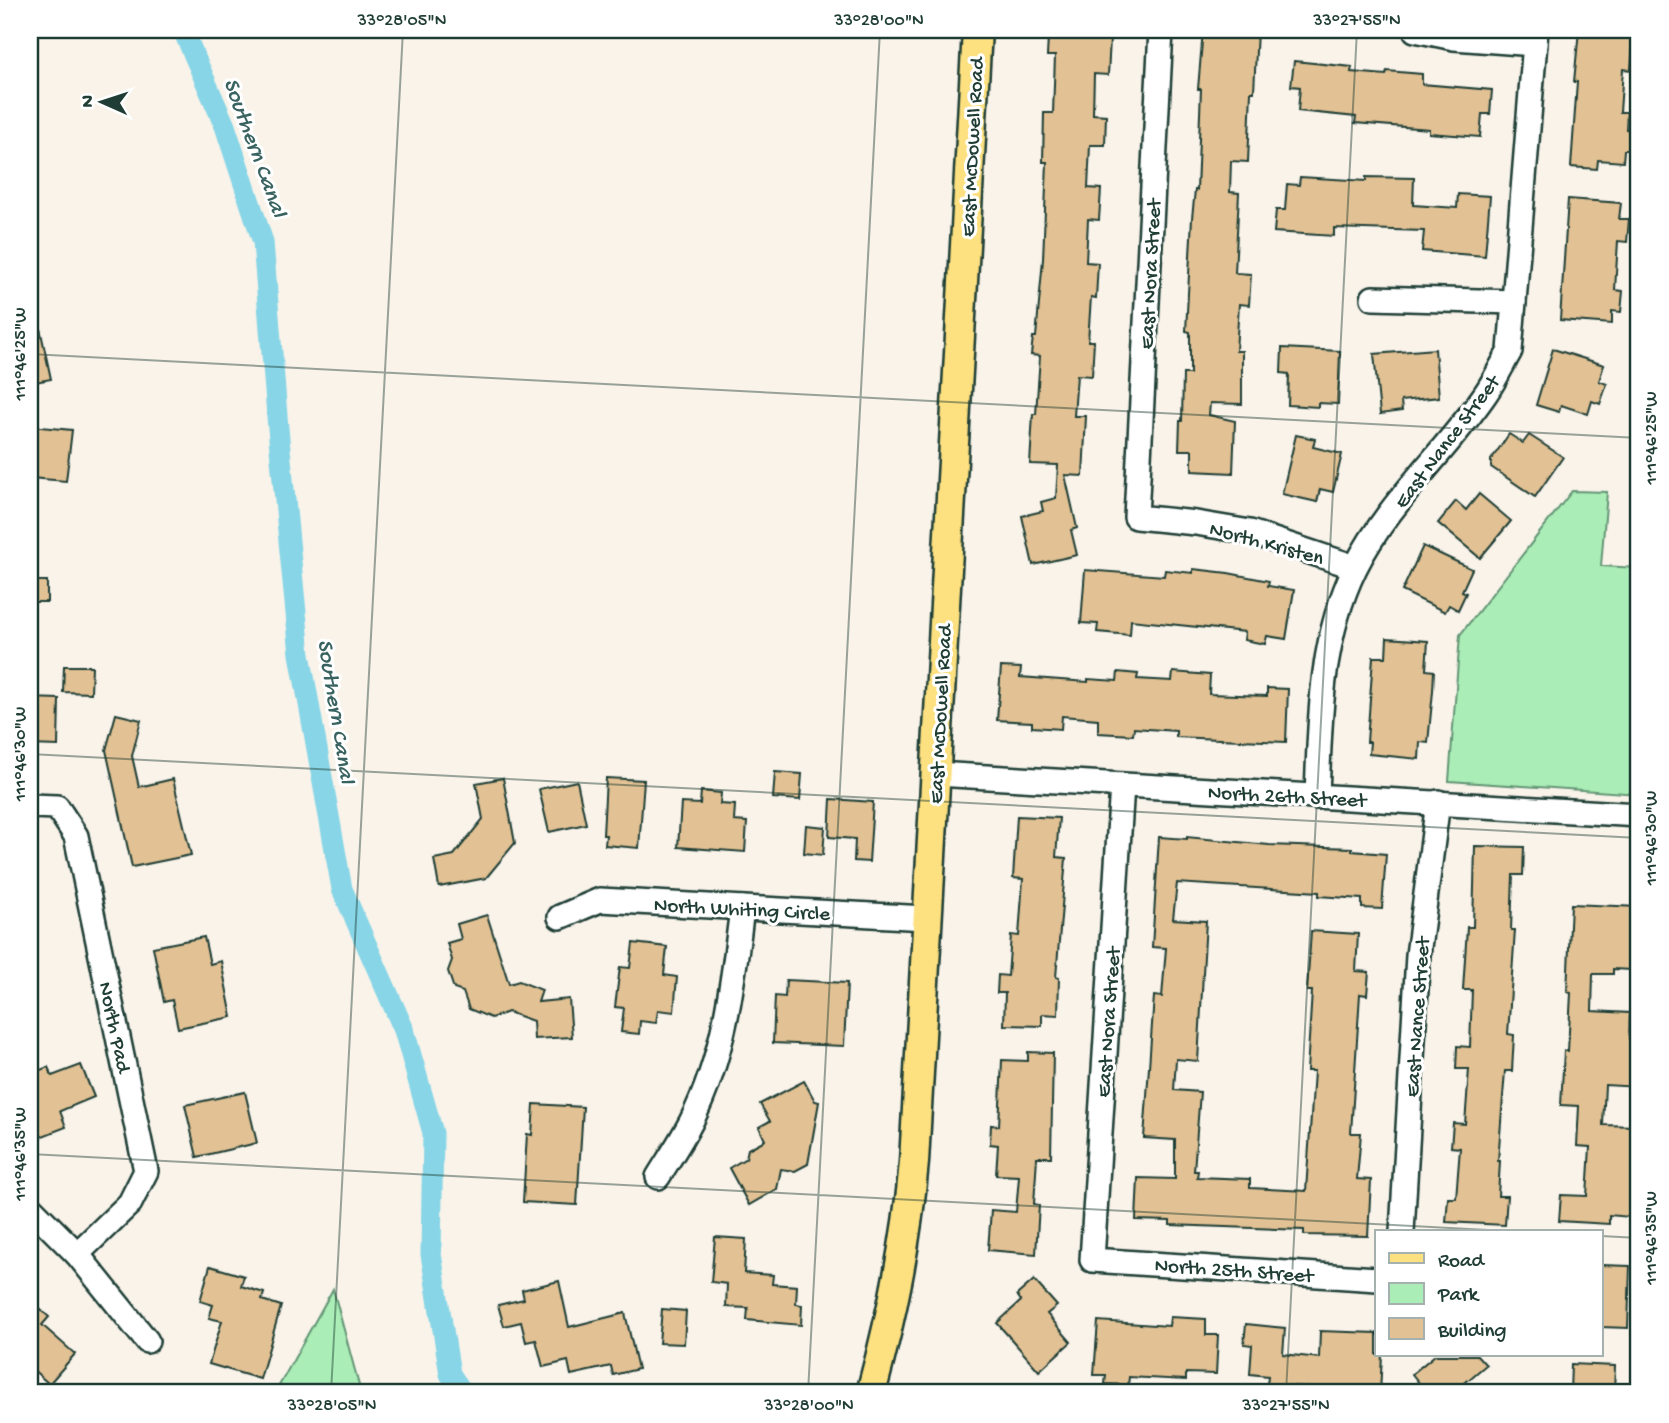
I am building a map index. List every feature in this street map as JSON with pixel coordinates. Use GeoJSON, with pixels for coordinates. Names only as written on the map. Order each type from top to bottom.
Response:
{"type":"FeatureCollection","features":[{"type":"Feature","properties":{"kind":"main road","name":"East McDowell Road"},"geometry":{"type":"LineString","coordinates":[[871,1393],[892,1311],[908,1227],[914,1162],[977,30]]}},
{"type":"Feature","properties":{"kind":"street","name":"East Nora Street"},"geometry":{"type":"LineString","coordinates":[[1136,517],[1161,30]]}},
{"type":"Feature","properties":{"kind":"street"},"geometry":{"type":"LineString","coordinates":[[1415,30],[1454,38],[1536,37]]}},
{"type":"Feature","properties":{"kind":"street","name":"East Nance Street"},"geometry":{"type":"LineString","coordinates":[[1317,797],[1321,688],[1332,628],[1355,567],[1391,512],[1486,393],[1510,351],[1536,37]]}},
{"type":"Feature","properties":{"kind":"street"},"geometry":{"type":"LineString","coordinates":[[1373,298],[1514,302]]}},
{"type":"Feature","properties":{"kind":"street","name":"North Kristen"},"geometry":{"type":"LineString","coordinates":[[1136,517],[1196,523],[1250,533],[1355,567]]}},
{"type":"Feature","properties":{"kind":"street","name":"North 26th Street"},"geometry":{"type":"LineString","coordinates":[[936,774],[1639,814]]}},
{"type":"Feature","properties":{"kind":"street","name":"East Nora Street"},"geometry":{"type":"LineString","coordinates":[[1092,1259],[1122,785]]}},
{"type":"Feature","properties":{"kind":"street","name":"East Nance Street"},"geometry":{"type":"LineString","coordinates":[[1402,1230],[1418,956],[1438,802]]}},
{"type":"Feature","properties":{"kind":"street","name":"North Pad"},"geometry":{"type":"LineString","coordinates":[[30,806],[57,807],[76,836],[146,1171],[130,1203],[77,1254]]}},
{"type":"Feature","properties":{"kind":"street","name":"North Whiting Circle"},"geometry":{"type":"LineString","coordinates":[[560,917],[600,900],[926,918]]}},
{"type":"Feature","properties":{"kind":"street"},"geometry":{"type":"LineString","coordinates":[[658,1177],[691,1121],[712,1070],[730,1006],[742,908]]}},
{"type":"Feature","properties":{"kind":"street"},"geometry":{"type":"LineString","coordinates":[[30,1207],[77,1254],[147,1341]]}},
{"type":"Feature","properties":{"kind":"street","name":"North 25th Street"},"geometry":{"type":"LineString","coordinates":[[1092,1259],[1375,1279]]}},
{"type":"Feature","properties":{"kind":"green space"},"geometry":{"type":"Polygon","coordinates":[[[1572,491],[1607,492],[1601,566],[1639,568],[1639,794],[1449,781],[1460,635],[1572,491]]]}},
{"type":"Feature","properties":{"kind":"green space"},"geometry":{"type":"Polygon","coordinates":[[[333,1289],[361,1393],[275,1393],[333,1289]]]}},
{"type":"Feature","properties":{"kind":"building"},"geometry":{"type":"Polygon","coordinates":[[[1203,30],[1257,30],[1248,162],[1231,161],[1230,192],[1239,193],[1235,273],[1251,274],[1249,305],[1239,304],[1236,351],[1242,351],[1242,404],[1210,403],[1209,415],[1235,421],[1233,473],[1192,471],[1192,450],[1179,450],[1183,374],[1190,374],[1190,332],[1186,331],[1192,218],[1197,190],[1201,89],[1198,89],[1203,30]]]}},
{"type":"Feature","properties":{"kind":"building"},"geometry":{"type":"Polygon","coordinates":[[[1579,30],[1634,30],[1631,70],[1623,69],[1620,112],[1627,112],[1626,129],[1634,130],[1633,150],[1624,150],[1623,162],[1598,160],[1597,169],[1571,167],[1579,30]]]}},
{"type":"Feature","properties":{"kind":"building"},"geometry":{"type":"Polygon","coordinates":[[[1048,37],[1110,39],[1108,75],[1094,74],[1093,114],[1106,115],[1105,145],[1090,145],[1088,188],[1101,189],[1099,220],[1088,219],[1086,262],[1098,263],[1096,298],[1091,297],[1088,341],[1094,341],[1092,376],[1077,375],[1074,416],[1086,416],[1083,476],[1065,475],[1077,528],[1071,530],[1077,555],[1033,565],[1022,516],[1043,511],[1041,502],[1056,498],[1058,465],[1030,464],[1040,356],[1031,355],[1033,337],[1036,337],[1043,259],[1047,162],[1043,162],[1044,113],[1053,113],[1055,56],[1047,56],[1048,37]]]}},
{"type":"Feature","properties":{"kind":"building"},"geometry":{"type":"Polygon","coordinates":[[[1294,61],[1352,67],[1351,72],[1422,74],[1422,84],[1492,90],[1490,114],[1482,114],[1480,137],[1429,133],[1429,129],[1355,123],[1356,117],[1298,111],[1300,87],[1291,86],[1294,61]]]}},
{"type":"Feature","properties":{"kind":"building"},"geometry":{"type":"Polygon","coordinates":[[[1300,177],[1366,181],[1366,177],[1414,178],[1413,205],[1457,208],[1458,194],[1490,196],[1485,256],[1422,251],[1424,231],[1334,228],[1334,236],[1274,232],[1276,210],[1285,210],[1287,184],[1299,185],[1300,177]]]}},
{"type":"Feature","properties":{"kind":"building"},"geometry":{"type":"Polygon","coordinates":[[[1568,199],[1621,203],[1619,219],[1629,219],[1627,242],[1618,241],[1615,290],[1623,291],[1621,312],[1612,311],[1612,324],[1560,320],[1568,199]]]}},
{"type":"Feature","properties":{"kind":"building"},"geometry":{"type":"Polygon","coordinates":[[[30,314],[37,314],[51,379],[30,383],[30,314]]]}},
{"type":"Feature","properties":{"kind":"building"},"geometry":{"type":"Polygon","coordinates":[[[1282,348],[1340,351],[1338,404],[1318,403],[1318,407],[1288,405],[1289,374],[1281,373],[1282,348]]]}},
{"type":"Feature","properties":{"kind":"building"},"geometry":{"type":"Polygon","coordinates":[[[1435,349],[1439,397],[1401,401],[1402,411],[1380,414],[1374,354],[1435,349]]]}},
{"type":"Feature","properties":{"kind":"building"},"geometry":{"type":"Polygon","coordinates":[[[1553,349],[1604,365],[1599,381],[1607,384],[1600,404],[1592,401],[1588,414],[1561,405],[1559,412],[1536,405],[1553,349]]]}},
{"type":"Feature","properties":{"kind":"building"},"geometry":{"type":"Polygon","coordinates":[[[30,426],[72,430],[66,481],[30,478],[30,426]]]}},
{"type":"Feature","properties":{"kind":"building"},"geometry":{"type":"Polygon","coordinates":[[[1509,434],[1523,443],[1529,435],[1563,457],[1535,497],[1491,467],[1491,460],[1509,434]]]}},
{"type":"Feature","properties":{"kind":"building"},"geometry":{"type":"Polygon","coordinates":[[[1296,435],[1315,439],[1313,447],[1342,454],[1333,492],[1320,489],[1317,502],[1282,494],[1296,435]]]}},
{"type":"Feature","properties":{"kind":"building"},"geometry":{"type":"Polygon","coordinates":[[[1479,494],[1511,521],[1480,558],[1438,523],[1456,501],[1466,510],[1479,494]]]}},
{"type":"Feature","properties":{"kind":"building"},"geometry":{"type":"Polygon","coordinates":[[[1423,546],[1472,569],[1462,591],[1466,593],[1458,610],[1449,605],[1445,612],[1402,591],[1423,546]]]}},
{"type":"Feature","properties":{"kind":"building"},"geometry":{"type":"Polygon","coordinates":[[[1193,569],[1269,581],[1268,586],[1294,590],[1286,639],[1267,636],[1265,644],[1244,640],[1245,632],[1131,620],[1130,635],[1097,632],[1098,624],[1081,623],[1085,570],[1164,576],[1165,570],[1193,573],[1193,569]]]}},
{"type":"Feature","properties":{"kind":"building"},"geometry":{"type":"Polygon","coordinates":[[[30,581],[47,581],[47,602],[30,602],[30,581]]]}},
{"type":"Feature","properties":{"kind":"building"},"geometry":{"type":"Polygon","coordinates":[[[1387,638],[1428,641],[1426,670],[1434,671],[1433,691],[1428,743],[1420,742],[1419,759],[1369,754],[1370,742],[1367,742],[1373,657],[1386,657],[1387,638]]]}},
{"type":"Feature","properties":{"kind":"building"},"geometry":{"type":"Polygon","coordinates":[[[64,666],[92,666],[91,693],[63,692],[64,666]]]}},
{"type":"Feature","properties":{"kind":"building"},"geometry":{"type":"Polygon","coordinates":[[[1001,667],[1021,668],[1020,677],[1088,682],[1088,679],[1117,681],[1118,672],[1138,674],[1137,679],[1172,681],[1173,672],[1210,675],[1209,694],[1267,696],[1267,688],[1288,689],[1286,742],[1176,737],[1176,731],[1134,728],[1133,735],[1098,733],[1098,719],[1062,716],[1061,729],[1032,727],[1032,722],[997,720],[1001,667]]]}},
{"type":"Feature","properties":{"kind":"building"},"geometry":{"type":"Polygon","coordinates":[[[30,698],[59,699],[58,746],[30,745],[30,698]]]}},
{"type":"Feature","properties":{"kind":"building"},"geometry":{"type":"Polygon","coordinates":[[[116,714],[141,720],[132,756],[139,787],[173,779],[191,855],[132,867],[106,750],[116,714]]]}},
{"type":"Feature","properties":{"kind":"building"},"geometry":{"type":"Polygon","coordinates":[[[775,772],[802,774],[800,800],[773,798],[775,772]]]}},
{"type":"Feature","properties":{"kind":"building"},"geometry":{"type":"Polygon","coordinates":[[[503,778],[515,843],[486,878],[439,887],[434,859],[454,855],[483,819],[476,783],[503,778]]]}},
{"type":"Feature","properties":{"kind":"building"},"geometry":{"type":"Polygon","coordinates":[[[606,778],[644,780],[639,848],[605,845],[606,835],[603,835],[606,778]]]}},
{"type":"Feature","properties":{"kind":"building"},"geometry":{"type":"Polygon","coordinates":[[[577,781],[586,824],[549,832],[539,789],[577,781]]]}},
{"type":"Feature","properties":{"kind":"building"},"geometry":{"type":"Polygon","coordinates":[[[701,791],[721,793],[720,804],[735,805],[734,821],[747,822],[745,852],[678,847],[681,803],[700,804],[701,791]]]}},
{"type":"Feature","properties":{"kind":"building"},"geometry":{"type":"Polygon","coordinates":[[[831,799],[873,802],[869,862],[854,861],[855,839],[829,837],[831,799]]]}},
{"type":"Feature","properties":{"kind":"building"},"geometry":{"type":"Polygon","coordinates":[[[1017,816],[1059,818],[1056,857],[1066,858],[1056,977],[1059,978],[1058,1015],[1042,1014],[1042,1026],[1004,1025],[1005,993],[997,993],[998,975],[1008,976],[1011,935],[1019,936],[1023,879],[1013,878],[1017,816]]]}},
{"type":"Feature","properties":{"kind":"building"},"geometry":{"type":"Polygon","coordinates":[[[806,825],[825,827],[823,855],[804,853],[806,825]]]}},
{"type":"Feature","properties":{"kind":"building"},"geometry":{"type":"Polygon","coordinates":[[[1159,837],[1352,848],[1352,851],[1386,854],[1382,909],[1362,908],[1362,899],[1319,896],[1319,892],[1177,883],[1173,919],[1206,921],[1198,1061],[1176,1059],[1174,1090],[1200,1092],[1194,1171],[1198,1171],[1197,1177],[1250,1179],[1250,1188],[1306,1191],[1314,1071],[1307,1071],[1312,991],[1307,991],[1311,931],[1358,934],[1356,971],[1369,972],[1367,995],[1360,994],[1351,1133],[1361,1133],[1357,1179],[1371,1180],[1368,1236],[1304,1235],[1304,1230],[1170,1225],[1170,1221],[1136,1220],[1138,1178],[1175,1179],[1175,1140],[1144,1138],[1154,996],[1162,997],[1166,948],[1152,947],[1159,837]]]}},
{"type":"Feature","properties":{"kind":"building"},"geometry":{"type":"Polygon","coordinates":[[[1475,846],[1524,847],[1523,875],[1513,875],[1511,930],[1515,930],[1508,1034],[1514,1035],[1512,1071],[1505,1071],[1498,1161],[1498,1196],[1507,1196],[1505,1225],[1446,1222],[1448,1198],[1456,1198],[1460,1148],[1451,1147],[1453,1123],[1465,1124],[1469,1069],[1456,1069],[1457,1046],[1470,1047],[1472,990],[1463,990],[1467,927],[1473,927],[1475,846]]]}},
{"type":"Feature","properties":{"kind":"building"},"geometry":{"type":"Polygon","coordinates":[[[1571,904],[1639,907],[1639,960],[1633,960],[1632,970],[1613,969],[1613,974],[1593,974],[1592,1011],[1630,1013],[1629,1039],[1636,1039],[1635,1062],[1639,1062],[1639,1087],[1605,1085],[1603,1125],[1635,1126],[1630,1217],[1609,1215],[1609,1224],[1559,1221],[1561,1195],[1587,1196],[1590,1147],[1577,1146],[1579,1106],[1561,1105],[1564,1051],[1568,1051],[1571,993],[1567,992],[1571,904]]]}},
{"type":"Feature","properties":{"kind":"building"},"geometry":{"type":"Polygon","coordinates":[[[487,915],[509,984],[519,981],[542,990],[538,1002],[569,999],[572,1037],[534,1039],[533,1021],[508,1012],[491,1018],[469,1009],[463,992],[454,989],[448,971],[452,960],[447,943],[461,939],[457,924],[487,915]]]}},
{"type":"Feature","properties":{"kind":"building"},"geometry":{"type":"Polygon","coordinates":[[[204,937],[210,964],[221,961],[232,1017],[178,1028],[172,1000],[164,1002],[153,947],[204,937]]]}},
{"type":"Feature","properties":{"kind":"building"},"geometry":{"type":"Polygon","coordinates":[[[633,943],[667,947],[664,975],[677,977],[674,1012],[658,1010],[656,1023],[640,1021],[639,1034],[621,1032],[624,1008],[615,1007],[620,967],[630,968],[633,943]]]}},
{"type":"Feature","properties":{"kind":"building"},"geometry":{"type":"Polygon","coordinates":[[[786,980],[847,983],[844,1046],[773,1043],[775,996],[785,997],[786,980]]]}},
{"type":"Feature","properties":{"kind":"building"},"geometry":{"type":"Polygon","coordinates":[[[1028,1052],[1053,1053],[1051,1157],[1037,1157],[1034,1204],[1039,1205],[1036,1254],[988,1250],[991,1210],[1016,1212],[1019,1176],[996,1175],[998,1145],[990,1144],[991,1125],[999,1126],[1002,1060],[1028,1061],[1028,1052]]]}},
{"type":"Feature","properties":{"kind":"building"},"geometry":{"type":"Polygon","coordinates":[[[81,1065],[94,1097],[60,1111],[66,1127],[35,1139],[30,1126],[30,1074],[48,1067],[52,1076],[81,1065]]]}},
{"type":"Feature","properties":{"kind":"building"},"geometry":{"type":"Polygon","coordinates":[[[804,1081],[815,1101],[819,1102],[808,1164],[795,1171],[781,1169],[777,1189],[749,1205],[729,1168],[746,1158],[748,1149],[765,1140],[759,1127],[770,1121],[760,1104],[804,1081]]]}},
{"type":"Feature","properties":{"kind":"building"},"geometry":{"type":"Polygon","coordinates":[[[245,1092],[257,1143],[197,1157],[185,1105],[245,1092]]]}},
{"type":"Feature","properties":{"kind":"building"},"geometry":{"type":"Polygon","coordinates":[[[534,1104],[583,1107],[577,1205],[523,1202],[527,1134],[532,1135],[534,1104]]]}},
{"type":"Feature","properties":{"kind":"building"},"geometry":{"type":"Polygon","coordinates":[[[715,1237],[746,1239],[744,1273],[773,1275],[772,1284],[797,1286],[796,1304],[802,1305],[801,1325],[747,1320],[748,1308],[726,1307],[727,1284],[711,1282],[715,1237]]]}},
{"type":"Feature","properties":{"kind":"building"},"geometry":{"type":"Polygon","coordinates":[[[1602,1265],[1630,1266],[1628,1328],[1602,1327],[1602,1265]]]}},
{"type":"Feature","properties":{"kind":"building"},"geometry":{"type":"Polygon","coordinates":[[[210,1266],[244,1276],[241,1286],[264,1293],[262,1300],[281,1306],[260,1379],[209,1364],[222,1321],[209,1318],[213,1305],[200,1301],[210,1266]]]}},
{"type":"Feature","properties":{"kind":"building"},"geometry":{"type":"Polygon","coordinates":[[[1034,1280],[1057,1306],[1047,1314],[1071,1342],[1039,1371],[997,1323],[1021,1301],[1017,1295],[1034,1280]]]}},
{"type":"Feature","properties":{"kind":"building"},"geometry":{"type":"Polygon","coordinates":[[[559,1281],[569,1327],[625,1313],[638,1369],[613,1375],[611,1366],[571,1375],[568,1361],[543,1367],[536,1340],[526,1342],[521,1322],[504,1326],[498,1305],[524,1299],[522,1290],[559,1281]]]}},
{"type":"Feature","properties":{"kind":"building"},"geometry":{"type":"Polygon","coordinates":[[[30,1300],[49,1317],[42,1325],[75,1354],[49,1384],[30,1367],[30,1300]]]}},
{"type":"Feature","properties":{"kind":"building"},"geometry":{"type":"Polygon","coordinates":[[[662,1309],[686,1311],[684,1344],[659,1343],[662,1309]]]}},
{"type":"Feature","properties":{"kind":"building"},"geometry":{"type":"Polygon","coordinates":[[[1170,1317],[1206,1319],[1206,1335],[1218,1335],[1216,1374],[1186,1373],[1186,1380],[1129,1377],[1128,1385],[1105,1384],[1106,1375],[1094,1375],[1098,1321],[1169,1326],[1170,1317]]]}},
{"type":"Feature","properties":{"kind":"building"},"geometry":{"type":"Polygon","coordinates":[[[1246,1324],[1285,1328],[1283,1354],[1319,1358],[1320,1331],[1375,1333],[1375,1356],[1382,1356],[1380,1393],[1317,1391],[1317,1388],[1267,1384],[1268,1376],[1250,1374],[1252,1345],[1244,1344],[1246,1324]]]}},
{"type":"Feature","properties":{"kind":"building"},"geometry":{"type":"Polygon","coordinates":[[[1434,1356],[1478,1356],[1486,1365],[1453,1393],[1427,1393],[1412,1374],[1434,1356]]]}},
{"type":"Feature","properties":{"kind":"building"},"geometry":{"type":"Polygon","coordinates":[[[1571,1364],[1615,1366],[1614,1393],[1570,1393],[1571,1364]]]}},
{"type":"Feature","properties":{"kind":"waterway","name":"Southern Canal"},"geometry":{"type":"LineString","coordinates":[[183,30],[225,126],[263,242],[300,654],[342,889],[404,1030],[433,1133],[431,1254],[450,1374],[463,1393]]}}]}
